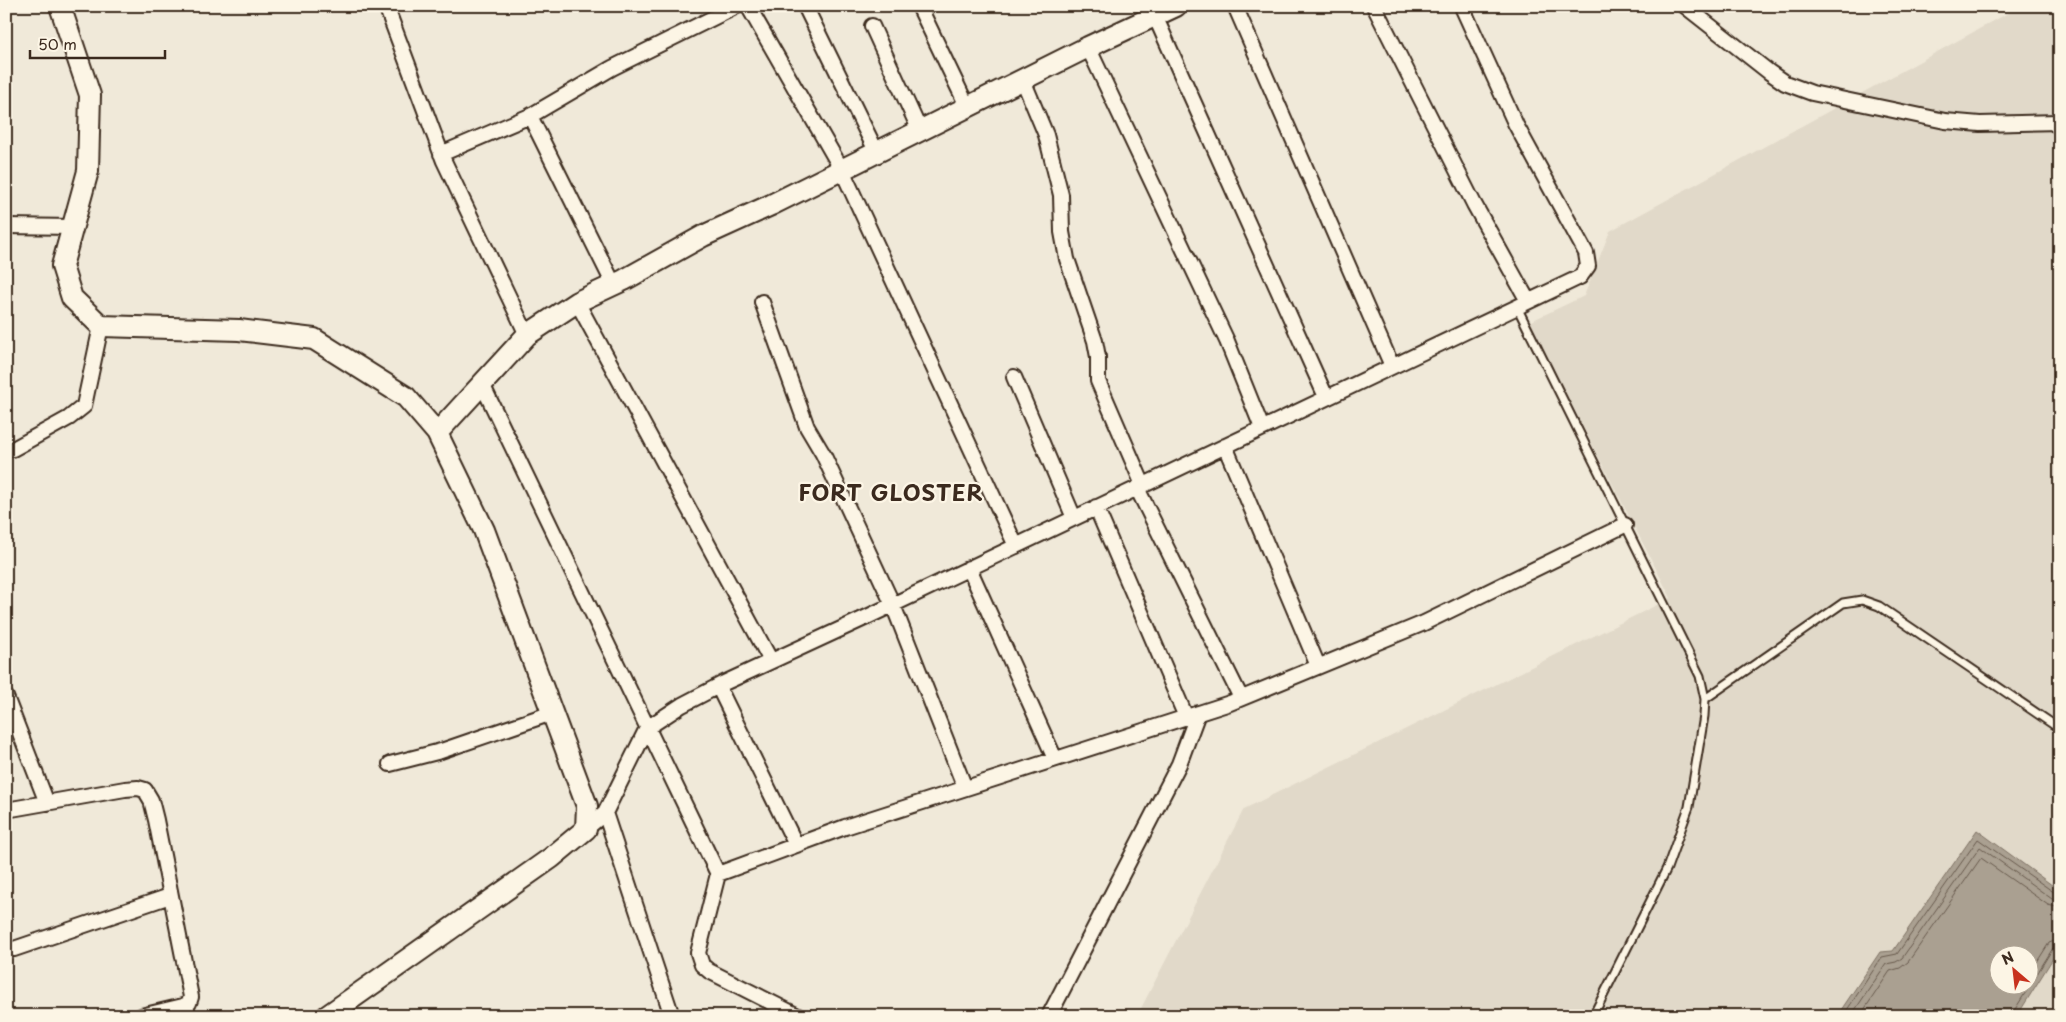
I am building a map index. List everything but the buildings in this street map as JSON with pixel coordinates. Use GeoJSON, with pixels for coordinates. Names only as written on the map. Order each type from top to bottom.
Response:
{"type":"FeatureCollection","features":[{"type":"Feature","properties":{"kind":"street"},"geometry":{"type":"LineString","coordinates":[[60,6],[90,95],[88,170],[62,266],[72,298],[100,326],[239,330],[314,339],[406,396],[437,433],[484,530],[587,806],[586,830]]}},
{"type":"Feature","properties":{"kind":"street"},"geometry":{"type":"LineString","coordinates":[[386,6],[441,154],[527,335]]}},
{"type":"Feature","properties":{"kind":"street"},"geometry":{"type":"LineString","coordinates":[[441,154],[530,116],[612,68],[737,6]]}},
{"type":"Feature","properties":{"kind":"street"},"geometry":{"type":"LineString","coordinates":[[748,6],[842,170],[1016,546]]}},
{"type":"Feature","properties":{"kind":"street"},"geometry":{"type":"LineString","coordinates":[[805,6],[877,153]]}},
{"type":"Feature","properties":{"kind":"street"},"geometry":{"type":"LineString","coordinates":[[919,6],[968,108]]}},
{"type":"Feature","properties":{"kind":"street"},"geometry":{"type":"LineString","coordinates":[[437,433],[527,335],[577,302],[614,285],[703,236],[771,205],[1088,47],[1176,6]]}},
{"type":"Feature","properties":{"kind":"street"},"geometry":{"type":"LineString","coordinates":[[1235,6],[1392,366]]}},
{"type":"Feature","properties":{"kind":"street"},"geometry":{"type":"LineString","coordinates":[[1374,6],[1522,303]]}},
{"type":"Feature","properties":{"kind":"street"},"geometry":{"type":"LineString","coordinates":[[334,1014],[388,972],[551,858],[586,830],[604,813],[647,728],[665,715],[718,686],[893,605],[1522,303],[1580,277],[1588,266],[1586,252],[1516,125],[1463,10],[1465,6]]}},
{"type":"Feature","properties":{"kind":"street"},"geometry":{"type":"LineString","coordinates":[[1685,6],[1785,83],[1812,93],[1946,121],[2056,126]]}},
{"type":"Feature","properties":{"kind":"street"},"geometry":{"type":"LineString","coordinates":[[1155,16],[1326,397]]}},
{"type":"Feature","properties":{"kind":"street"},"geometry":{"type":"LineString","coordinates":[[872,26],[920,132]]}},
{"type":"Feature","properties":{"kind":"street"},"geometry":{"type":"LineString","coordinates":[[1088,47],[1227,341],[1262,428]]}},
{"type":"Feature","properties":{"kind":"street"},"geometry":{"type":"LineString","coordinates":[[1023,80],[1046,135],[1056,172],[1061,195],[1064,246],[1095,341],[1098,357],[1098,381],[1140,486],[1241,698]]}},
{"type":"Feature","properties":{"kind":"street"},"geometry":{"type":"LineString","coordinates":[[530,116],[614,285]]}},
{"type":"Feature","properties":{"kind":"street"},"geometry":{"type":"LineString","coordinates":[[6,226],[73,228]]}},
{"type":"Feature","properties":{"kind":"street"},"geometry":{"type":"LineString","coordinates":[[577,302],[771,661]]}},
{"type":"Feature","properties":{"kind":"street"},"geometry":{"type":"LineString","coordinates":[[762,302],[807,427],[823,454],[893,605],[966,788]]}},
{"type":"Feature","properties":{"kind":"street"},"geometry":{"type":"LineString","coordinates":[[13,449],[69,418],[84,406],[100,326]]}},
{"type":"Feature","properties":{"kind":"street"},"geometry":{"type":"LineString","coordinates":[[1014,377],[1074,518]]}},
{"type":"Feature","properties":{"kind":"street"},"geometry":{"type":"LineString","coordinates":[[482,384],[718,874],[698,953],[702,965],[709,971],[798,1016]]}},
{"type":"Feature","properties":{"kind":"street"},"geometry":{"type":"LineString","coordinates":[[1224,446],[1318,666]]}},
{"type":"Feature","properties":{"kind":"street"},"geometry":{"type":"LineString","coordinates":[[1049,1016],[1179,764],[1192,715],[1096,507]]}},
{"type":"Feature","properties":{"kind":"street"},"geometry":{"type":"LineString","coordinates":[[718,874],[845,827],[1241,698],[1424,623],[1625,525]]}},
{"type":"Feature","properties":{"kind":"street"},"geometry":{"type":"LineString","coordinates":[[969,568],[1055,759]]}},
{"type":"Feature","properties":{"kind":"street"},"geometry":{"type":"LineString","coordinates":[[718,686],[796,845]]}},
{"type":"Feature","properties":{"kind":"street"},"geometry":{"type":"LineString","coordinates":[[6,697],[46,803]]}},
{"type":"Feature","properties":{"kind":"street"},"geometry":{"type":"LineString","coordinates":[[390,764],[441,751],[552,713]]}},
{"type":"Feature","properties":{"kind":"street"},"geometry":{"type":"LineString","coordinates":[[6,810],[125,788],[145,790],[153,807],[191,997],[189,1003],[183,1006],[141,1016]]}},
{"type":"Feature","properties":{"kind":"street"},"geometry":{"type":"LineString","coordinates":[[604,813],[672,1016]]}},
{"type":"Feature","properties":{"kind":"street"},"geometry":{"type":"LineString","coordinates":[[14,949],[170,896]]}},
{"type":"Feature","properties":{"kind":"lane"},"geometry":{"type":"LineString","coordinates":[[1522,303],[1625,525],[1700,676],[1705,699],[1689,807],[1667,868],[1593,1016]]}},
{"type":"Feature","properties":{"kind":"lane"},"geometry":{"type":"LineString","coordinates":[[1705,699],[1842,603],[1862,600],[1879,606],[2060,729]]}},
{"type":"Feature","properties":{"kind":"shaded area"},"geometry":{"type":"Polygon","coordinates":[[[2021,6],[2060,6],[2060,1016],[1137,1016],[1244,809],[1671,598],[1529,322],[1584,296],[1610,231],[2021,6]]]}},
{"type":"Feature","properties":{"kind":"water"},"geometry":{"type":"Polygon","coordinates":[[[1977,830],[2060,891],[2060,947],[2038,982],[2038,944],[1988,944],[1988,994],[2031,994],[2017,1016],[1837,1016],[1880,952],[1893,951],[1977,830]]]}},
{"type":"Feature","properties":{"kind":"district","name":"FORT GLOSTER"},"geometry":{"type":"Point","coordinates":[891,491]}}]}
